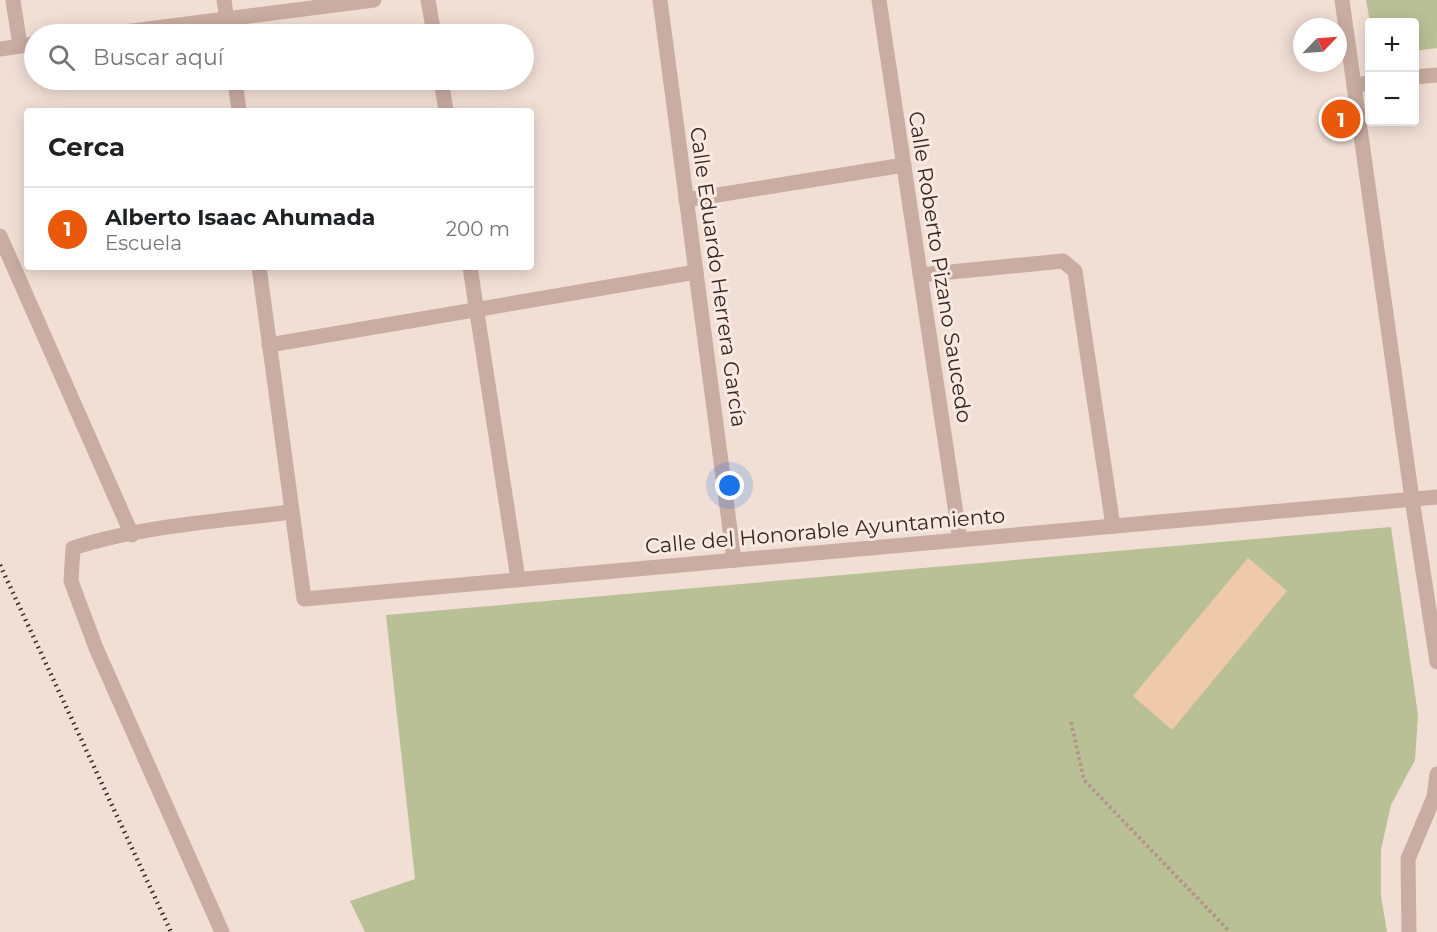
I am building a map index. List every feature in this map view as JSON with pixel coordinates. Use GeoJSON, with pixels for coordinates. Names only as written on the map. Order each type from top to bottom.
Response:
{"type":"FeatureCollection","features":[{"type":"Feature","properties":{"kind":"street"},"geometry":{"type":"LineString","coordinates":[[13,0],[24,35]]}},
{"type":"Feature","properties":{"kind":"street"},"geometry":{"type":"LineString","coordinates":[[224,0],[228,24]]}},
{"type":"Feature","properties":{"kind":"street"},"geometry":{"type":"LineString","coordinates":[[244,24],[374,0]]}},
{"type":"Feature","properties":{"kind":"street"},"geometry":{"type":"LineString","coordinates":[[428,0],[432,24]]}},
{"type":"Feature","properties":{"kind":"street","name":"Calle Eduardo Herrera García"},"geometry":{"type":"LineString","coordinates":[[660,0],[734,560]]}},
{"type":"Feature","properties":{"kind":"street","name":"Calle Roberto Pizano Saucedo"},"geometry":{"type":"LineString","coordinates":[[879,0],[960,540]]}},
{"type":"Feature","properties":{"kind":"street"},"geometry":{"type":"LineString","coordinates":[[1342,0],[1362,84],[1412,499],[1437,662]]}},
{"type":"Feature","properties":{"kind":"street"},"geometry":{"type":"LineString","coordinates":[[0,49],[24,45]]}},
{"type":"Feature","properties":{"kind":"street"},"geometry":{"type":"LineString","coordinates":[[1419,77],[1437,75]]}},
{"type":"Feature","properties":{"kind":"street"},"geometry":{"type":"LineString","coordinates":[[236,90],[239,108]]}},
{"type":"Feature","properties":{"kind":"street"},"geometry":{"type":"LineString","coordinates":[[443,90],[446,108]]}},
{"type":"Feature","properties":{"kind":"street"},"geometry":{"type":"LineString","coordinates":[[686,200],[904,165]]}},
{"type":"Feature","properties":{"kind":"street"},"geometry":{"type":"LineString","coordinates":[[0,236],[132,535]]}},
{"type":"Feature","properties":{"kind":"street"},"geometry":{"type":"LineString","coordinates":[[920,274],[1063,261],[1075,271],[1113,526]]}},
{"type":"Feature","properties":{"kind":"street"},"geometry":{"type":"LineString","coordinates":[[222,932],[96,648],[71,581],[73,548],[96,540],[291,512],[259,270]]}},
{"type":"Feature","properties":{"kind":"street"},"geometry":{"type":"LineString","coordinates":[[470,270],[519,579]]}},
{"type":"Feature","properties":{"kind":"street"},"geometry":{"type":"LineString","coordinates":[[269,345],[696,273]]}},
{"type":"Feature","properties":{"kind":"street","name":"Calle del Honorable Ayuntamiento"},"geometry":{"type":"LineString","coordinates":[[291,512],[304,599],[1437,497]]}},
{"type":"Feature","properties":{"kind":"street"},"geometry":{"type":"LineString","coordinates":[[1409,932],[1408,858],[1434,797],[1437,774]]}},
{"type":"Feature","properties":{"kind":"path"},"geometry":{"type":"LineString","coordinates":[[1071,722],[1084,780],[1230,932]]}},
{"type":"Feature","properties":{"kind":"green space"},"geometry":{"type":"Polygon","coordinates":[[[1366,0],[1437,0],[1437,48],[1419,50],[1419,18],[1369,18],[1366,0]]]}},
{"type":"Feature","properties":{"kind":"green space"},"geometry":{"type":"Polygon","coordinates":[[[1391,527],[1418,715],[1415,760],[1391,805],[1381,850],[1381,896],[1387,932],[365,932],[350,901],[415,879],[386,615],[1391,527]]]}},
{"type":"Feature","properties":{"kind":"sand"},"geometry":{"type":"Polygon","coordinates":[[[1248,558],[1287,591],[1172,730],[1133,696],[1248,558]]]}},
{"type":"Feature","properties":{"kind":"railway"},"geometry":{"type":"LineString","coordinates":[[0,565],[171,932]]}},
{"type":"Feature","properties":{"kind":"place","name":"Alberto Isaac Ahumada"},"geometry":{"type":"Point","coordinates":[1341,119]}}]}
